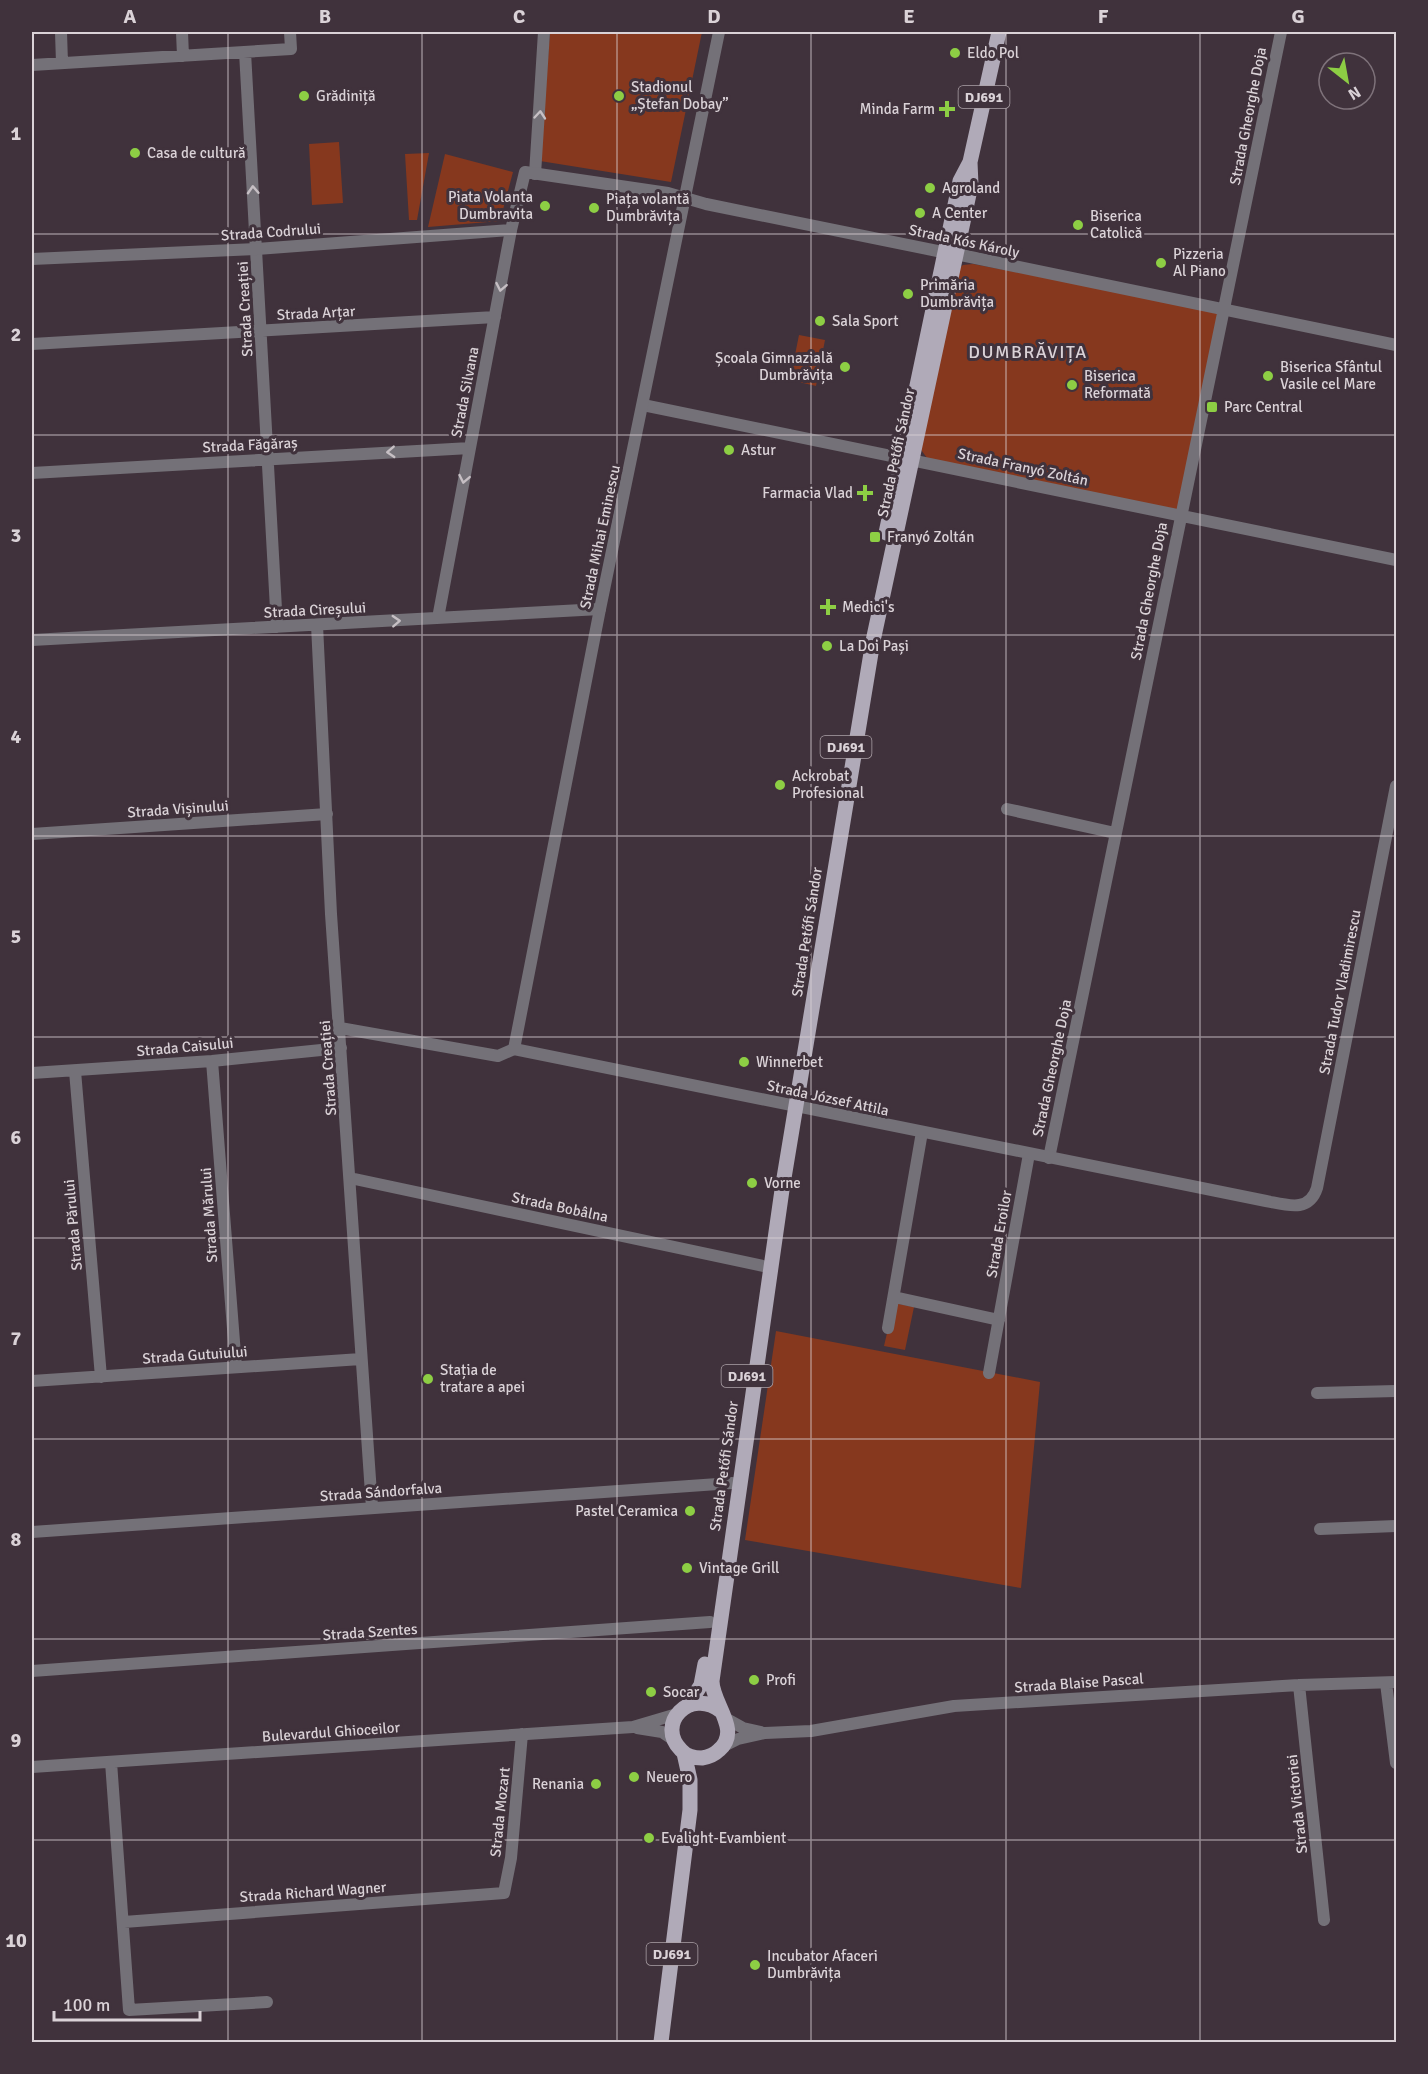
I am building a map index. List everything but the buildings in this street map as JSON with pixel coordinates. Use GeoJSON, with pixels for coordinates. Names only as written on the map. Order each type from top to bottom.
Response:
{"type":"FeatureCollection","features":[{"type":"Feature","properties":{"kind":"main road","name":"Strada Petőfi Sándor"},"geometry":{"type":"LineString","coordinates":[[723,1715],[712,1686],[717,1636],[792,1106],[863,640],[907,459],[950,253],[971,185],[970,162],[999,32]]}},
{"type":"Feature","properties":{"kind":"main road","name":"Strada Petőfi Sándor"},"geometry":{"type":"LineString","coordinates":[[683,1709],[701,1685],[764,1266],[792,1106]]}},
{"type":"Feature","properties":{"kind":"main road"},"geometry":{"type":"LineString","coordinates":[[683,1709],[706,1703],[723,1715]]}},
{"type":"Feature","properties":{"kind":"main road","name":"DJ691"},"geometry":{"type":"LineString","coordinates":[[661,2043],[690,1810],[690,1780],[684,1753],[674,1740],[672,1731],[683,1709]]}},
{"type":"Feature","properties":{"kind":"main road","name":"DJ691"},"geometry":{"type":"LineString","coordinates":[[722,1747],[727,1738],[723,1715]]}},
{"type":"Feature","properties":{"kind":"main road"},"geometry":{"type":"LineString","coordinates":[[684,1753],[692,1757],[709,1756],[722,1747]]}},
{"type":"Feature","properties":{"kind":"main road","name":"DJ691"},"geometry":{"type":"LineString","coordinates":[[690,1810],[700,1775],[709,1756]]}},
{"type":"Feature","properties":{"kind":"street"},"geometry":{"type":"LineString","coordinates":[[61,32],[62,63]]}},
{"type":"Feature","properties":{"kind":"street"},"geometry":{"type":"LineString","coordinates":[[182,32],[183,56]]}},
{"type":"Feature","properties":{"kind":"street"},"geometry":{"type":"LineString","coordinates":[[32,65],[291,49],[290,32]]}},
{"type":"Feature","properties":{"kind":"street","name":"Strada Silvana"},"geometry":{"type":"LineString","coordinates":[[438,618],[511,230],[530,173],[544,32]]}},
{"type":"Feature","properties":{"kind":"street","name":"Strada Mihai Eminescu"},"geometry":{"type":"LineString","coordinates":[[514,1049],[600,609],[719,32]]}},
{"type":"Feature","properties":{"kind":"street","name":"Strada Gheorghe Doja"},"geometry":{"type":"LineString","coordinates":[[1049,1158],[1281,32]]}},
{"type":"Feature","properties":{"kind":"street","name":"Strada Creației"},"geometry":{"type":"LineString","coordinates":[[245,52],[277,627]]}},
{"type":"Feature","properties":{"kind":"street","name":"Strada Kós Károly"},"geometry":{"type":"LineString","coordinates":[[530,173],[686,198],[1396,345]]}},
{"type":"Feature","properties":{"kind":"street","name":"Strada Codrului"},"geometry":{"type":"LineString","coordinates":[[32,259],[256,249],[511,230]]}},
{"type":"Feature","properties":{"kind":"street","name":"Strada Arțar"},"geometry":{"type":"LineString","coordinates":[[32,344],[495,317]]}},
{"type":"Feature","properties":{"kind":"street","name":"Strada Franyó Zoltán"},"geometry":{"type":"LineString","coordinates":[[643,405],[1396,560]]}},
{"type":"Feature","properties":{"kind":"street","name":"Strada Făgăraș"},"geometry":{"type":"LineString","coordinates":[[32,473],[470,448]]}},
{"type":"Feature","properties":{"kind":"street","name":"Strada Cireșului"},"geometry":{"type":"LineString","coordinates":[[32,640],[600,609]]}},
{"type":"Feature","properties":{"kind":"street","name":"Strada Creației"},"geometry":{"type":"LineString","coordinates":[[317,625],[341,1048],[372,1508]]}},
{"type":"Feature","properties":{"kind":"street","name":"Strada Tudor Vladimirescu"},"geometry":{"type":"LineString","coordinates":[[1309,1202],[1317,1188],[1396,786]]}},
{"type":"Feature","properties":{"kind":"street"},"geometry":{"type":"LineString","coordinates":[[1007,809],[1115,833]]}},
{"type":"Feature","properties":{"kind":"street","name":"Strada Vișinului"},"geometry":{"type":"LineString","coordinates":[[32,834],[327,814]]}},
{"type":"Feature","properties":{"kind":"street","name":"Strada József Attila"},"geometry":{"type":"LineString","coordinates":[[340,1028],[498,1056],[514,1049],[1294,1206],[1309,1202]]}},
{"type":"Feature","properties":{"kind":"street","name":"Strada Caisului"},"geometry":{"type":"LineString","coordinates":[[32,1073],[341,1048]]}},
{"type":"Feature","properties":{"kind":"street","name":"Strada Mărului"},"geometry":{"type":"LineString","coordinates":[[212,1060],[236,1367]]}},
{"type":"Feature","properties":{"kind":"street","name":"Strada Părului"},"geometry":{"type":"LineString","coordinates":[[75,1071],[100,1377]]}},
{"type":"Feature","properties":{"kind":"street"},"geometry":{"type":"LineString","coordinates":[[888,1328],[922,1132]]}},
{"type":"Feature","properties":{"kind":"street","name":"Strada Eroilor"},"geometry":{"type":"LineString","coordinates":[[989,1373],[1029,1154]]}},
{"type":"Feature","properties":{"kind":"street","name":"Strada Bobâlna"},"geometry":{"type":"LineString","coordinates":[[350,1178],[764,1266]]}},
{"type":"Feature","properties":{"kind":"street"},"geometry":{"type":"LineString","coordinates":[[894,1298],[999,1320]]}},
{"type":"Feature","properties":{"kind":"street","name":"Strada Gutuiului"},"geometry":{"type":"LineString","coordinates":[[32,1381],[361,1359]]}},
{"type":"Feature","properties":{"kind":"street"},"geometry":{"type":"LineString","coordinates":[[1317,1393],[1396,1390]]}},
{"type":"Feature","properties":{"kind":"street","name":"Strada Sándorfalva"},"geometry":{"type":"LineString","coordinates":[[32,1532],[732,1483]]}},
{"type":"Feature","properties":{"kind":"street"},"geometry":{"type":"LineString","coordinates":[[1320,1528],[1396,1526]]}},
{"type":"Feature","properties":{"kind":"street","name":"Strada Szentes"},"geometry":{"type":"LineString","coordinates":[[32,1671],[710,1622]]}},
{"type":"Feature","properties":{"kind":"street"},"geometry":{"type":"LineString","coordinates":[[1391,1683],[1396,1763]]}},
{"type":"Feature","properties":{"kind":"street","name":"Strada Blaise Pascal"},"geometry":{"type":"LineString","coordinates":[[722,1747],[738,1738],[765,1733],[811,1731],[954,1706],[1299,1685],[1391,1683]]}},
{"type":"Feature","properties":{"kind":"street","name":"Strada Victoriei"},"geometry":{"type":"LineString","coordinates":[[1299,1685],[1324,1920]]}},
{"type":"Feature","properties":{"kind":"street","name":"Bulevardul Ghioceilor"},"geometry":{"type":"LineString","coordinates":[[633,1727],[683,1709]]}},
{"type":"Feature","properties":{"kind":"street","name":"Strada Blaise Pascal"},"geometry":{"type":"LineString","coordinates":[[723,1715],[743,1728],[765,1733]]}},
{"type":"Feature","properties":{"kind":"street","name":"Bulevardul Ghioceilor"},"geometry":{"type":"LineString","coordinates":[[32,1767],[633,1727],[662,1732],[674,1740]]}},
{"type":"Feature","properties":{"kind":"street","name":"Strada Mozart"},"geometry":{"type":"LineString","coordinates":[[504,1893],[511,1858],[522,1734]]}},
{"type":"Feature","properties":{"kind":"street"},"geometry":{"type":"LineString","coordinates":[[111,1762],[129,2010],[267,2002]]}},
{"type":"Feature","properties":{"kind":"street","name":"Strada Richard Wagner"},"geometry":{"type":"LineString","coordinates":[[124,1922],[504,1893]]}},
{"type":"Feature","properties":{"kind":"shaded area","name":"Stadionul „Ștefan Dobay”"},"geometry":{"type":"Polygon","coordinates":[[[550,32],[702,32],[671,182],[540,161],[550,32]]]}},
{"type":"Feature","properties":{"kind":"shaded area"},"geometry":{"type":"Polygon","coordinates":[[[339,142],[343,203],[312,205],[309,144],[339,142]]]}},
{"type":"Feature","properties":{"kind":"shaded area"},"geometry":{"type":"Polygon","coordinates":[[[429,153],[417,220],[409,220],[405,154],[429,153]]]}},
{"type":"Feature","properties":{"kind":"shaded area"},"geometry":{"type":"Polygon","coordinates":[[[445,154],[513,172],[500,221],[428,227],[445,154]]]}},
{"type":"Feature","properties":{"kind":"shaded area"},"geometry":{"type":"Polygon","coordinates":[[[973,264],[1224,311],[1180,515],[927,458],[919,447],[956,271],[963,265],[973,264]]]}},
{"type":"Feature","properties":{"kind":"shaded area"},"geometry":{"type":"Polygon","coordinates":[[[799,335],[825,340],[816,386],[790,380],[799,335]]]}},
{"type":"Feature","properties":{"kind":"shaded area"},"geometry":{"type":"Polygon","coordinates":[[[894,1303],[914,1307],[905,1350],[884,1346],[894,1303]]]}},
{"type":"Feature","properties":{"kind":"shaded area"},"geometry":{"type":"Polygon","coordinates":[[[776,1331],[1040,1382],[1021,1588],[745,1540],[776,1331]]]}},
{"type":"Feature","properties":{"kind":"place","name":"Eldo Pol"},"geometry":{"type":"Point","coordinates":[955,53]}},
{"type":"Feature","properties":{"kind":"place","name":"Grădiniță"},"geometry":{"type":"Point","coordinates":[304,96]}},
{"type":"Feature","properties":{"kind":"place","name":"Stadionul „Ștefan Dobay”"},"geometry":{"type":"Point","coordinates":[619,96]}},
{"type":"Feature","properties":{"kind":"place","name":"Minda Farm"},"geometry":{"type":"Point","coordinates":[947,109]}},
{"type":"Feature","properties":{"kind":"place","name":"Casa de cultură"},"geometry":{"type":"Point","coordinates":[135,153]}},
{"type":"Feature","properties":{"kind":"place","name":"Agroland"},"geometry":{"type":"Point","coordinates":[930,188]}},
{"type":"Feature","properties":{"kind":"place","name":"Piata Volanta Dumbravita"},"geometry":{"type":"Point","coordinates":[545,206]}},
{"type":"Feature","properties":{"kind":"place","name":"Piața volantă Dumbrăvița"},"geometry":{"type":"Point","coordinates":[594,208]}},
{"type":"Feature","properties":{"kind":"place","name":"A Center"},"geometry":{"type":"Point","coordinates":[920,213]}},
{"type":"Feature","properties":{"kind":"place","name":"Biserica Catolică"},"geometry":{"type":"Point","coordinates":[1078,225]}},
{"type":"Feature","properties":{"kind":"place","name":"Pizzeria Al Piano"},"geometry":{"type":"Point","coordinates":[1161,263]}},
{"type":"Feature","properties":{"kind":"place","name":"Primăria Dumbrăvița"},"geometry":{"type":"Point","coordinates":[908,294]}},
{"type":"Feature","properties":{"kind":"place","name":"Sala Sport"},"geometry":{"type":"Point","coordinates":[820,321]}},
{"type":"Feature","properties":{"kind":"place","name":"Școala Gimnazială Dumbrăvița"},"geometry":{"type":"Point","coordinates":[845,367]}},
{"type":"Feature","properties":{"kind":"place","name":"Biserica Sfântul Vasile cel Mare"},"geometry":{"type":"Point","coordinates":[1268,376]}},
{"type":"Feature","properties":{"kind":"place","name":"Biserica Reformată"},"geometry":{"type":"Point","coordinates":[1072,385]}},
{"type":"Feature","properties":{"kind":"place","name":"Parc Central"},"geometry":{"type":"Point","coordinates":[1212,407]}},
{"type":"Feature","properties":{"kind":"place","name":"Astur"},"geometry":{"type":"Point","coordinates":[729,450]}},
{"type":"Feature","properties":{"kind":"place","name":"Farmacia Vlad"},"geometry":{"type":"Point","coordinates":[865,493]}},
{"type":"Feature","properties":{"kind":"place","name":"Franyó Zoltán"},"geometry":{"type":"Point","coordinates":[875,537]}},
{"type":"Feature","properties":{"kind":"place","name":"Medici's"},"geometry":{"type":"Point","coordinates":[828,607]}},
{"type":"Feature","properties":{"kind":"place","name":"La Doi Pași"},"geometry":{"type":"Point","coordinates":[827,646]}},
{"type":"Feature","properties":{"kind":"place","name":"Ackrobat Profesional"},"geometry":{"type":"Point","coordinates":[780,785]}},
{"type":"Feature","properties":{"kind":"place","name":"Winnerbet"},"geometry":{"type":"Point","coordinates":[744,1062]}},
{"type":"Feature","properties":{"kind":"place","name":"Vorne"},"geometry":{"type":"Point","coordinates":[752,1183]}},
{"type":"Feature","properties":{"kind":"place","name":"Stația de tratare a apei"},"geometry":{"type":"Point","coordinates":[428,1379]}},
{"type":"Feature","properties":{"kind":"place","name":"Pastel Ceramica"},"geometry":{"type":"Point","coordinates":[690,1511]}},
{"type":"Feature","properties":{"kind":"place","name":"Vintage Grill"},"geometry":{"type":"Point","coordinates":[687,1568]}},
{"type":"Feature","properties":{"kind":"place","name":"Profi"},"geometry":{"type":"Point","coordinates":[754,1680]}},
{"type":"Feature","properties":{"kind":"place","name":"Socar"},"geometry":{"type":"Point","coordinates":[651,1692]}},
{"type":"Feature","properties":{"kind":"place","name":"Neuero"},"geometry":{"type":"Point","coordinates":[634,1777]}},
{"type":"Feature","properties":{"kind":"place","name":"Renania"},"geometry":{"type":"Point","coordinates":[596,1784]}},
{"type":"Feature","properties":{"kind":"place","name":"Evalight-Evambient"},"geometry":{"type":"Point","coordinates":[649,1838]}},
{"type":"Feature","properties":{"kind":"place","name":"Incubator Afaceri Dumbrăvița"},"geometry":{"type":"Point","coordinates":[755,1965]}},
{"type":"Feature","properties":{"kind":"district","name":"DUMBRĂVIȚA"},"geometry":{"type":"Point","coordinates":[1028,352]}}]}
